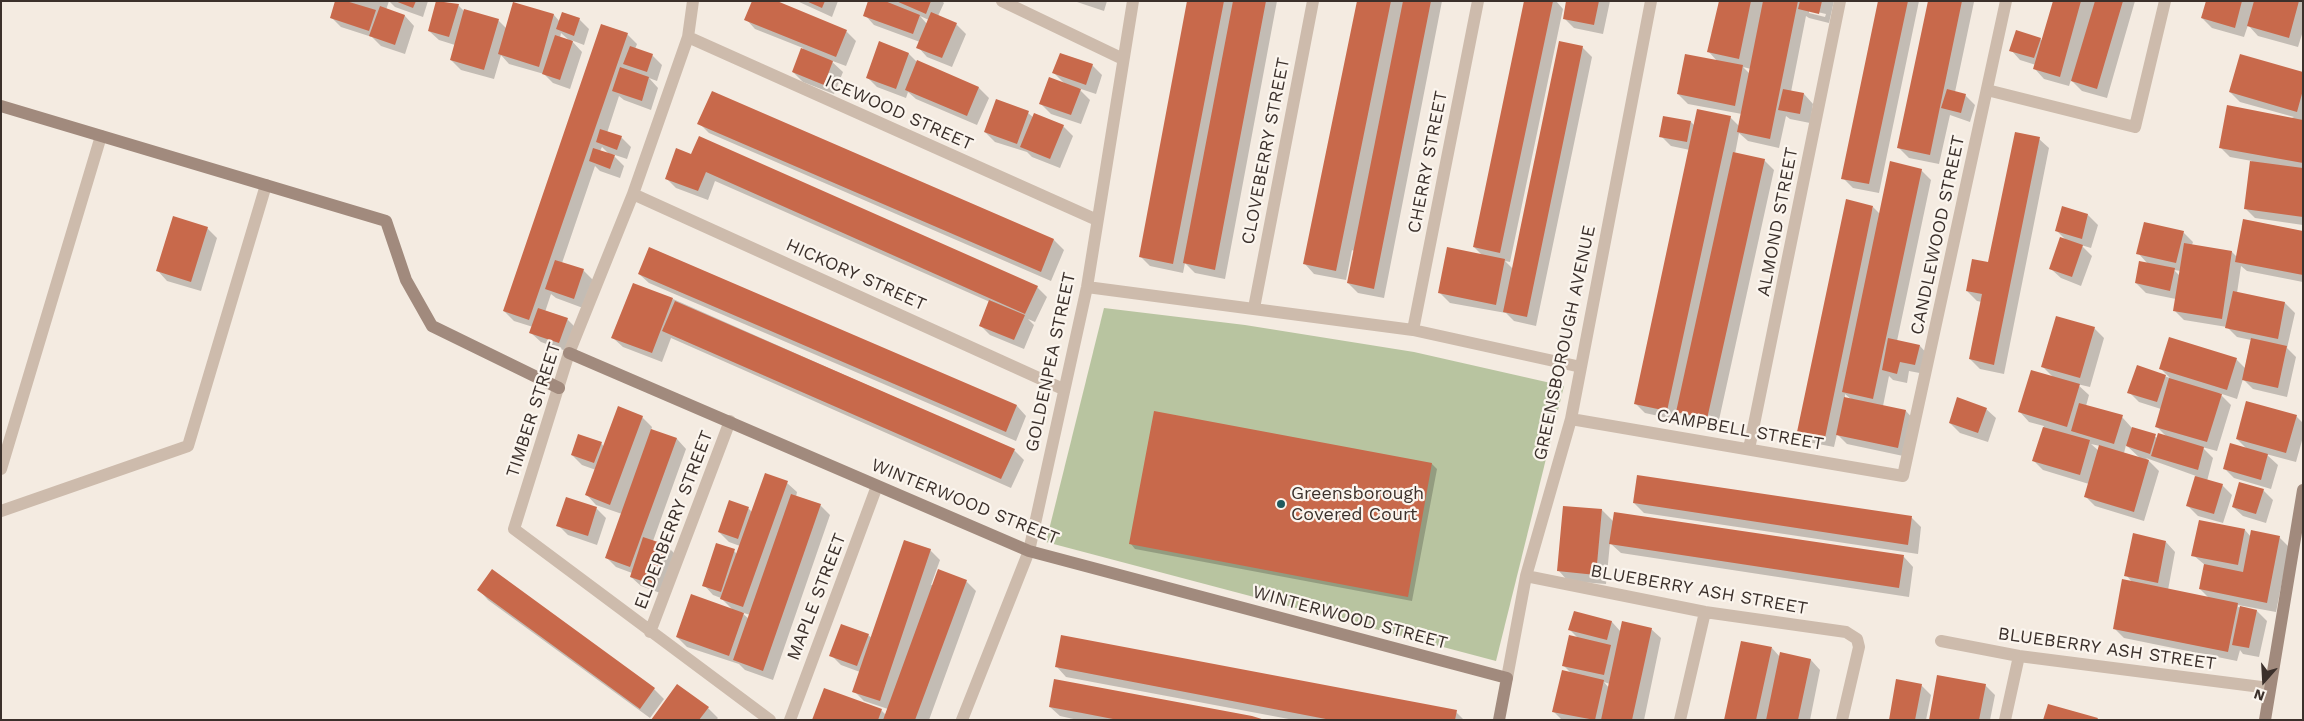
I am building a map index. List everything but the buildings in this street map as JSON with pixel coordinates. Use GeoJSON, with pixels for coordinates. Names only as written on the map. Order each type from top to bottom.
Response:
{"type":"FeatureCollection","features":[{"type":"Feature","properties":{"kind":"street","name":"TIMBER STREET"},"geometry":{"type":"LineString","coordinates":[[692,1],[688,37],[633,194],[570,353],[514,529],[770,720]]}},
{"type":"Feature","properties":{"kind":"street"},"geometry":{"type":"LineString","coordinates":[[1002,1],[1123,59]]}},
{"type":"Feature","properties":{"kind":"street","name":"GOLDENPEA STREET"},"geometry":{"type":"LineString","coordinates":[[962,720],[1029,551],[1063,389],[1087,287],[1096,220],[1133,1]]}},
{"type":"Feature","properties":{"kind":"street","name":"CLOVEBERRY STREET"},"geometry":{"type":"LineString","coordinates":[[1254,308],[1313,1]]}},
{"type":"Feature","properties":{"kind":"street","name":"CHERRY STREET"},"geometry":{"type":"LineString","coordinates":[[1414,330],[1478,1]]}},
{"type":"Feature","properties":{"kind":"street","name":"GREENSBOROUGH AVENUE"},"geometry":{"type":"LineString","coordinates":[[1499,720],[1526,576],[1571,419],[1651,1]]}},
{"type":"Feature","properties":{"kind":"street","name":"ALMOND STREET"},"geometry":{"type":"LineString","coordinates":[[1749,449],[1840,1]]}},
{"type":"Feature","properties":{"kind":"street","name":"CANDLEWOOD STREET"},"geometry":{"type":"LineString","coordinates":[[1903,476],[2006,1]]}},
{"type":"Feature","properties":{"kind":"street"},"geometry":{"type":"LineString","coordinates":[[1987,90],[2135,127],[2165,1]]}},
{"type":"Feature","properties":{"kind":"street","name":"ICEWOOD STREET"},"geometry":{"type":"LineString","coordinates":[[688,37],[1096,220]]}},
{"type":"Feature","properties":{"kind":"street"},"geometry":{"type":"LineString","coordinates":[[1,106],[386,221],[406,280],[432,326],[559,388]]}},
{"type":"Feature","properties":{"kind":"street"},"geometry":{"type":"LineString","coordinates":[[1,469],[101,136]]}},
{"type":"Feature","properties":{"kind":"street"},"geometry":{"type":"LineString","coordinates":[[1,510],[188,446],[266,185]]}},
{"type":"Feature","properties":{"kind":"street","name":"HICKORY STREET"},"geometry":{"type":"LineString","coordinates":[[633,194],[1063,389]]}},
{"type":"Feature","properties":{"kind":"street"},"geometry":{"type":"LineString","coordinates":[[1087,287],[1414,330],[1581,367]]}},
{"type":"Feature","properties":{"kind":"street","name":"WINTERWOOD STREET"},"geometry":{"type":"LineString","coordinates":[[570,353],[1029,551],[1507,678]]}},
{"type":"Feature","properties":{"kind":"street","name":"CAMPBELL STREET"},"geometry":{"type":"LineString","coordinates":[[1571,419],[1903,476]]}},
{"type":"Feature","properties":{"kind":"street","name":"ELDERBERRY STREET"},"geometry":{"type":"LineString","coordinates":[[650,632],[730,421]]}},
{"type":"Feature","properties":{"kind":"street","name":"MAPLE STREET"},"geometry":{"type":"LineString","coordinates":[[790,720],[877,486]]}},
{"type":"Feature","properties":{"kind":"street"},"geometry":{"type":"LineString","coordinates":[[2265,720],[2268,688],[2303,490]]}},
{"type":"Feature","properties":{"kind":"street","name":"BLUEBERRY ASH STREET"},"geometry":{"type":"LineString","coordinates":[[1526,576],[1706,612],[1846,632],[1856,639],[1859,647],[1842,720]]}},
{"type":"Feature","properties":{"kind":"street"},"geometry":{"type":"LineString","coordinates":[[1680,720],[1706,612]]}},
{"type":"Feature","properties":{"kind":"street","name":"BLUEBERRY ASH STREET"},"geometry":{"type":"LineString","coordinates":[[1941,641],[2019,656],[2268,688]]}},
{"type":"Feature","properties":{"kind":"street"},"geometry":{"type":"LineString","coordinates":[[2005,720],[2019,656]]}},
{"type":"Feature","properties":{"kind":"green space"},"geometry":{"type":"Polygon","coordinates":[[[1104,308],[1245,325],[1414,352],[1564,386],[1496,661],[1046,542],[1104,308]]]}},
{"type":"Feature","properties":{"kind":"place","name":"Greensborough Covered Court"},"geometry":{"type":"Point","coordinates":[1281,504]}}]}
